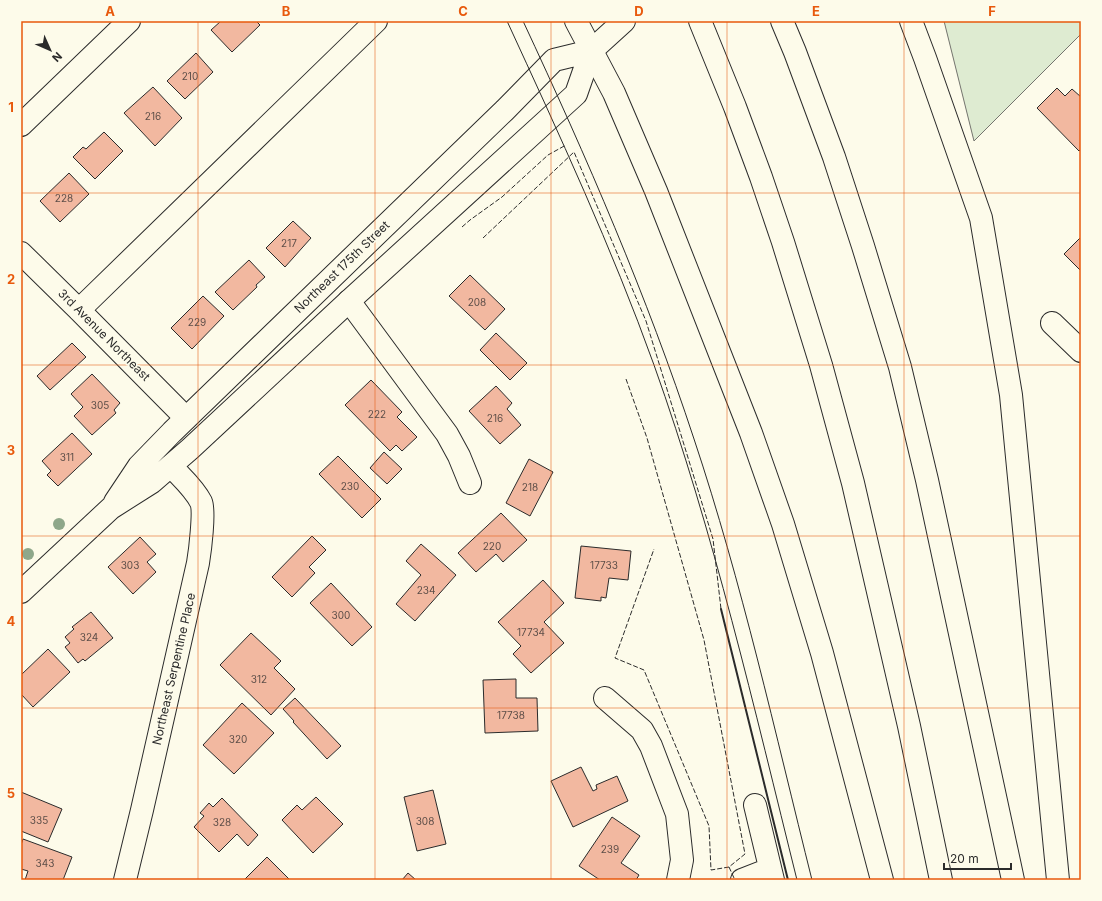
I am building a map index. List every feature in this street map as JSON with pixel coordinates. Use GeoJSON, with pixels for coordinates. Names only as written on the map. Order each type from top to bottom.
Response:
{"type":"FeatureCollection","features":[{"type":"Feature","properties":{"kind":"main road"},"geometry":{"type":"LineString","coordinates":[[21,126],[129,21]]}},
{"type":"Feature","properties":{"kind":"main road"},"geometry":{"type":"LineString","coordinates":[[79,310],[376,21]]}},
{"type":"Feature","properties":{"kind":"main road"},"geometry":{"type":"LineString","coordinates":[[576,21],[614,93],[656,191],[751,433],[780,516],[822,653],[882,880]]}},
{"type":"Feature","properties":{"kind":"main road","name":"Northeast 175th Street"},"geometry":{"type":"LineString","coordinates":[[21,592],[111,508],[152,482],[171,466],[576,94],[591,51],[624,21]]}},
{"type":"Feature","properties":{"kind":"main road"},"geometry":{"type":"LineString","coordinates":[[700,21],[736,107],[761,176],[821,365],[853,483],[910,726],[941,880]]}},
{"type":"Feature","properties":{"kind":"main road"},"geometry":{"type":"LineString","coordinates":[[782,21],[834,157],[864,246],[900,367],[928,480],[1013,880]]}},
{"type":"Feature","properties":{"kind":"main road"},"geometry":{"type":"LineString","coordinates":[[910,21],[925,58],[981,218],[1011,395],[1058,880]]}},
{"type":"Feature","properties":{"kind":"main road","name":"Northeast 175th Street"},"geometry":{"type":"LineString","coordinates":[[111,508],[139,466],[186,418],[505,110],[554,60],[591,51]]}},
{"type":"Feature","properties":{"kind":"main road","name":"3rd Avenue Northeast"},"geometry":{"type":"LineString","coordinates":[[21,253],[186,418]]}},
{"type":"Feature","properties":{"kind":"main road"},"geometry":{"type":"LineString","coordinates":[[349,301],[447,434],[459,456],[470,483]]}},
{"type":"Feature","properties":{"kind":"main road"},"geometry":{"type":"LineString","coordinates":[[1052,324],[1081,351]]}},
{"type":"Feature","properties":{"kind":"main road","name":"Northeast Serpentine Place"},"geometry":{"type":"LineString","coordinates":[[125,880],[198,563],[202,536],[202,503],[171,466]]}},
{"type":"Feature","properties":{"kind":"main road"},"geometry":{"type":"LineString","coordinates":[[605,698],[642,730],[651,746],[677,814],[682,860],[678,880]]}},
{"type":"Feature","properties":{"kind":"main road"},"geometry":{"type":"LineString","coordinates":[[742,880],[772,874],[755,805]]}},
{"type":"Feature","properties":{"kind":"green space"},"geometry":{"type":"Polygon","coordinates":[[[944,21],[1081,21],[1081,34],[974,141],[944,21]]]}},
{"type":"Feature","properties":{"kind":"building"},"geometry":{"type":"Polygon","coordinates":[[[221,21],[256,21],[260,25],[232,52],[211,30],[221,21]]]}},
{"type":"Feature","properties":{"kind":"building"},"geometry":{"type":"Polygon","coordinates":[[[196,53],[213,72],[185,99],[167,81],[196,53]]]}},
{"type":"Feature","properties":{"kind":"building"},"geometry":{"type":"Polygon","coordinates":[[[153,87],[182,118],[155,146],[124,113],[153,87]]]}},
{"type":"Feature","properties":{"kind":"building"},"geometry":{"type":"Polygon","coordinates":[[[1057,88],[1065,96],[1072,89],[1081,97],[1081,149],[1079,151],[1037,108],[1057,88]]]}},
{"type":"Feature","properties":{"kind":"building"},"geometry":{"type":"Polygon","coordinates":[[[104,132],[123,151],[95,179],[73,157],[83,147],[86,149],[104,132]]]}},
{"type":"Feature","properties":{"kind":"building"},"geometry":{"type":"Polygon","coordinates":[[[69,173],[89,194],[60,222],[40,201],[69,173]]]}},
{"type":"Feature","properties":{"kind":"building"},"geometry":{"type":"Polygon","coordinates":[[[293,221],[311,238],[285,267],[266,248],[293,221]]]}},
{"type":"Feature","properties":{"kind":"building"},"geometry":{"type":"Polygon","coordinates":[[[1081,237],[1081,271],[1064,254],[1081,237]]]}},
{"type":"Feature","properties":{"kind":"building"},"geometry":{"type":"Polygon","coordinates":[[[249,260],[265,277],[256,285],[257,287],[233,310],[215,292],[249,260]]]}},
{"type":"Feature","properties":{"kind":"building"},"geometry":{"type":"Polygon","coordinates":[[[470,275],[505,309],[485,330],[449,296],[470,275]]]}},
{"type":"Feature","properties":{"kind":"building"},"geometry":{"type":"Polygon","coordinates":[[[203,296],[224,316],[192,349],[171,328],[203,296]]]}},
{"type":"Feature","properties":{"kind":"building"},"geometry":{"type":"Polygon","coordinates":[[[496,333],[527,363],[510,380],[480,350],[496,333]]]}},
{"type":"Feature","properties":{"kind":"building"},"geometry":{"type":"Polygon","coordinates":[[[72,343],[86,357],[50,390],[37,376],[72,343]]]}},
{"type":"Feature","properties":{"kind":"building"},"geometry":{"type":"Polygon","coordinates":[[[92,374],[120,403],[114,410],[116,413],[92,435],[74,416],[83,407],[71,394],[92,374]]]}},
{"type":"Feature","properties":{"kind":"building"},"geometry":{"type":"Polygon","coordinates":[[[371,380],[402,412],[397,417],[417,437],[402,451],[396,445],[390,451],[345,405],[371,380]]]}},
{"type":"Feature","properties":{"kind":"building"},"geometry":{"type":"Polygon","coordinates":[[[496,386],[512,403],[507,409],[521,425],[500,444],[469,411],[496,386]]]}},
{"type":"Feature","properties":{"kind":"building"},"geometry":{"type":"Polygon","coordinates":[[[72,433],[92,454],[58,486],[47,475],[51,471],[42,461],[72,433]]]}},
{"type":"Feature","properties":{"kind":"building"},"geometry":{"type":"Polygon","coordinates":[[[384,452],[402,469],[387,484],[370,468],[384,452]]]}},
{"type":"Feature","properties":{"kind":"building"},"geometry":{"type":"Polygon","coordinates":[[[338,456],[381,499],[362,518],[319,474],[338,456]]]}},
{"type":"Feature","properties":{"kind":"building"},"geometry":{"type":"Polygon","coordinates":[[[529,459],[553,472],[530,516],[506,503],[529,459]]]}},
{"type":"Feature","properties":{"kind":"building"},"geometry":{"type":"Polygon","coordinates":[[[501,513],[527,540],[503,562],[496,554],[476,572],[458,553],[501,513]]]}},
{"type":"Feature","properties":{"kind":"building"},"geometry":{"type":"Polygon","coordinates":[[[312,536],[326,550],[309,567],[315,573],[292,597],[272,577],[312,536]]]}},
{"type":"Feature","properties":{"kind":"building"},"geometry":{"type":"Polygon","coordinates":[[[140,537],[156,554],[147,562],[156,572],[133,594],[108,567],[140,537]]]}},
{"type":"Feature","properties":{"kind":"building"},"geometry":{"type":"Polygon","coordinates":[[[421,544],[456,575],[415,621],[396,604],[421,575],[406,561],[421,544]]]}},
{"type":"Feature","properties":{"kind":"building"},"geometry":{"type":"Polygon","coordinates":[[[581,546],[631,551],[628,580],[609,578],[606,598],[601,597],[601,601],[575,598],[581,546]]]}},
{"type":"Feature","properties":{"kind":"building"},"geometry":{"type":"Polygon","coordinates":[[[543,580],[564,603],[544,622],[564,643],[531,673],[513,654],[521,646],[498,622],[543,580]]]}},
{"type":"Feature","properties":{"kind":"building"},"geometry":{"type":"Polygon","coordinates":[[[331,583],[372,627],[352,646],[310,603],[331,583]]]}},
{"type":"Feature","properties":{"kind":"building"},"geometry":{"type":"Polygon","coordinates":[[[91,612],[113,638],[85,661],[83,659],[78,663],[65,647],[70,643],[65,637],[74,629],[72,627],[91,612]]]}},
{"type":"Feature","properties":{"kind":"building"},"geometry":{"type":"Polygon","coordinates":[[[251,633],[281,661],[274,668],[295,689],[271,715],[220,665],[251,633]]]}},
{"type":"Feature","properties":{"kind":"building"},"geometry":{"type":"Polygon","coordinates":[[[48,649],[70,672],[33,707],[21,694],[21,675],[48,649]]]}},
{"type":"Feature","properties":{"kind":"building"},"geometry":{"type":"Polygon","coordinates":[[[516,679],[516,698],[537,698],[538,731],[485,733],[483,680],[516,679]]]}},
{"type":"Feature","properties":{"kind":"building"},"geometry":{"type":"Polygon","coordinates":[[[295,698],[341,746],[327,759],[283,709],[295,698]]]}},
{"type":"Feature","properties":{"kind":"building"},"geometry":{"type":"Polygon","coordinates":[[[242,703],[274,733],[234,774],[203,745],[242,703]]]}},
{"type":"Feature","properties":{"kind":"building"},"geometry":{"type":"Polygon","coordinates":[[[581,767],[593,791],[597,789],[596,785],[617,776],[628,801],[573,827],[551,781],[581,767]]]}},
{"type":"Feature","properties":{"kind":"building"},"geometry":{"type":"Polygon","coordinates":[[[433,790],[446,844],[417,851],[404,797],[433,790]]]}},
{"type":"Feature","properties":{"kind":"building"},"geometry":{"type":"Polygon","coordinates":[[[21,792],[62,809],[48,842],[21,831],[21,792]]]}},
{"type":"Feature","properties":{"kind":"building"},"geometry":{"type":"Polygon","coordinates":[[[316,797],[343,824],[313,853],[282,820],[297,805],[302,810],[316,797]]]}},
{"type":"Feature","properties":{"kind":"building"},"geometry":{"type":"Polygon","coordinates":[[[222,798],[258,835],[248,846],[237,834],[219,852],[194,827],[204,816],[200,813],[209,803],[213,807],[222,798]]]}},
{"type":"Feature","properties":{"kind":"building"},"geometry":{"type":"Polygon","coordinates":[[[612,817],[640,836],[621,863],[639,875],[636,880],[600,880],[579,866],[612,817]]]}},
{"type":"Feature","properties":{"kind":"building"},"geometry":{"type":"Polygon","coordinates":[[[23,839],[72,857],[63,880],[25,880],[28,871],[21,869],[21,845],[23,839]]]}},
{"type":"Feature","properties":{"kind":"building"},"geometry":{"type":"Polygon","coordinates":[[[267,857],[290,880],[244,880],[267,857]]]}},
{"type":"Feature","properties":{"kind":"building"},"geometry":{"type":"Polygon","coordinates":[[[408,873],[416,880],[402,880],[408,873]]]}},
{"type":"Feature","properties":{"kind":"tram line"},"geometry":{"type":"LineString","coordinates":[[507,21],[621,278],[676,428],[696,492],[732,621],[797,880]]}},
{"type":"Feature","properties":{"kind":"tram line"},"geometry":{"type":"LineString","coordinates":[[523,21],[615,228],[676,386],[694,439],[743,603],[812,880]]}},
{"type":"Feature","properties":{"kind":"fence"},"geometry":{"type":"LineString","coordinates":[[462,227],[502,197],[548,155],[566,145]]}},
{"type":"Feature","properties":{"kind":"fence"},"geometry":{"type":"LineString","coordinates":[[483,238],[574,152],[646,321],[713,539],[721,609]]}},
{"type":"Feature","properties":{"kind":"fence"},"geometry":{"type":"LineString","coordinates":[[626,379],[647,438],[704,640],[745,854],[729,867],[711,870],[709,826],[644,670],[615,658],[654,549]]}},
{"type":"Feature","properties":{"kind":"fence"},"geometry":{"type":"LineString","coordinates":[[729,867],[734,878]]}},
{"type":"Feature","properties":{"kind":"wall"},"geometry":{"type":"LineString","coordinates":[[721,609],[788,880]]}}]}
